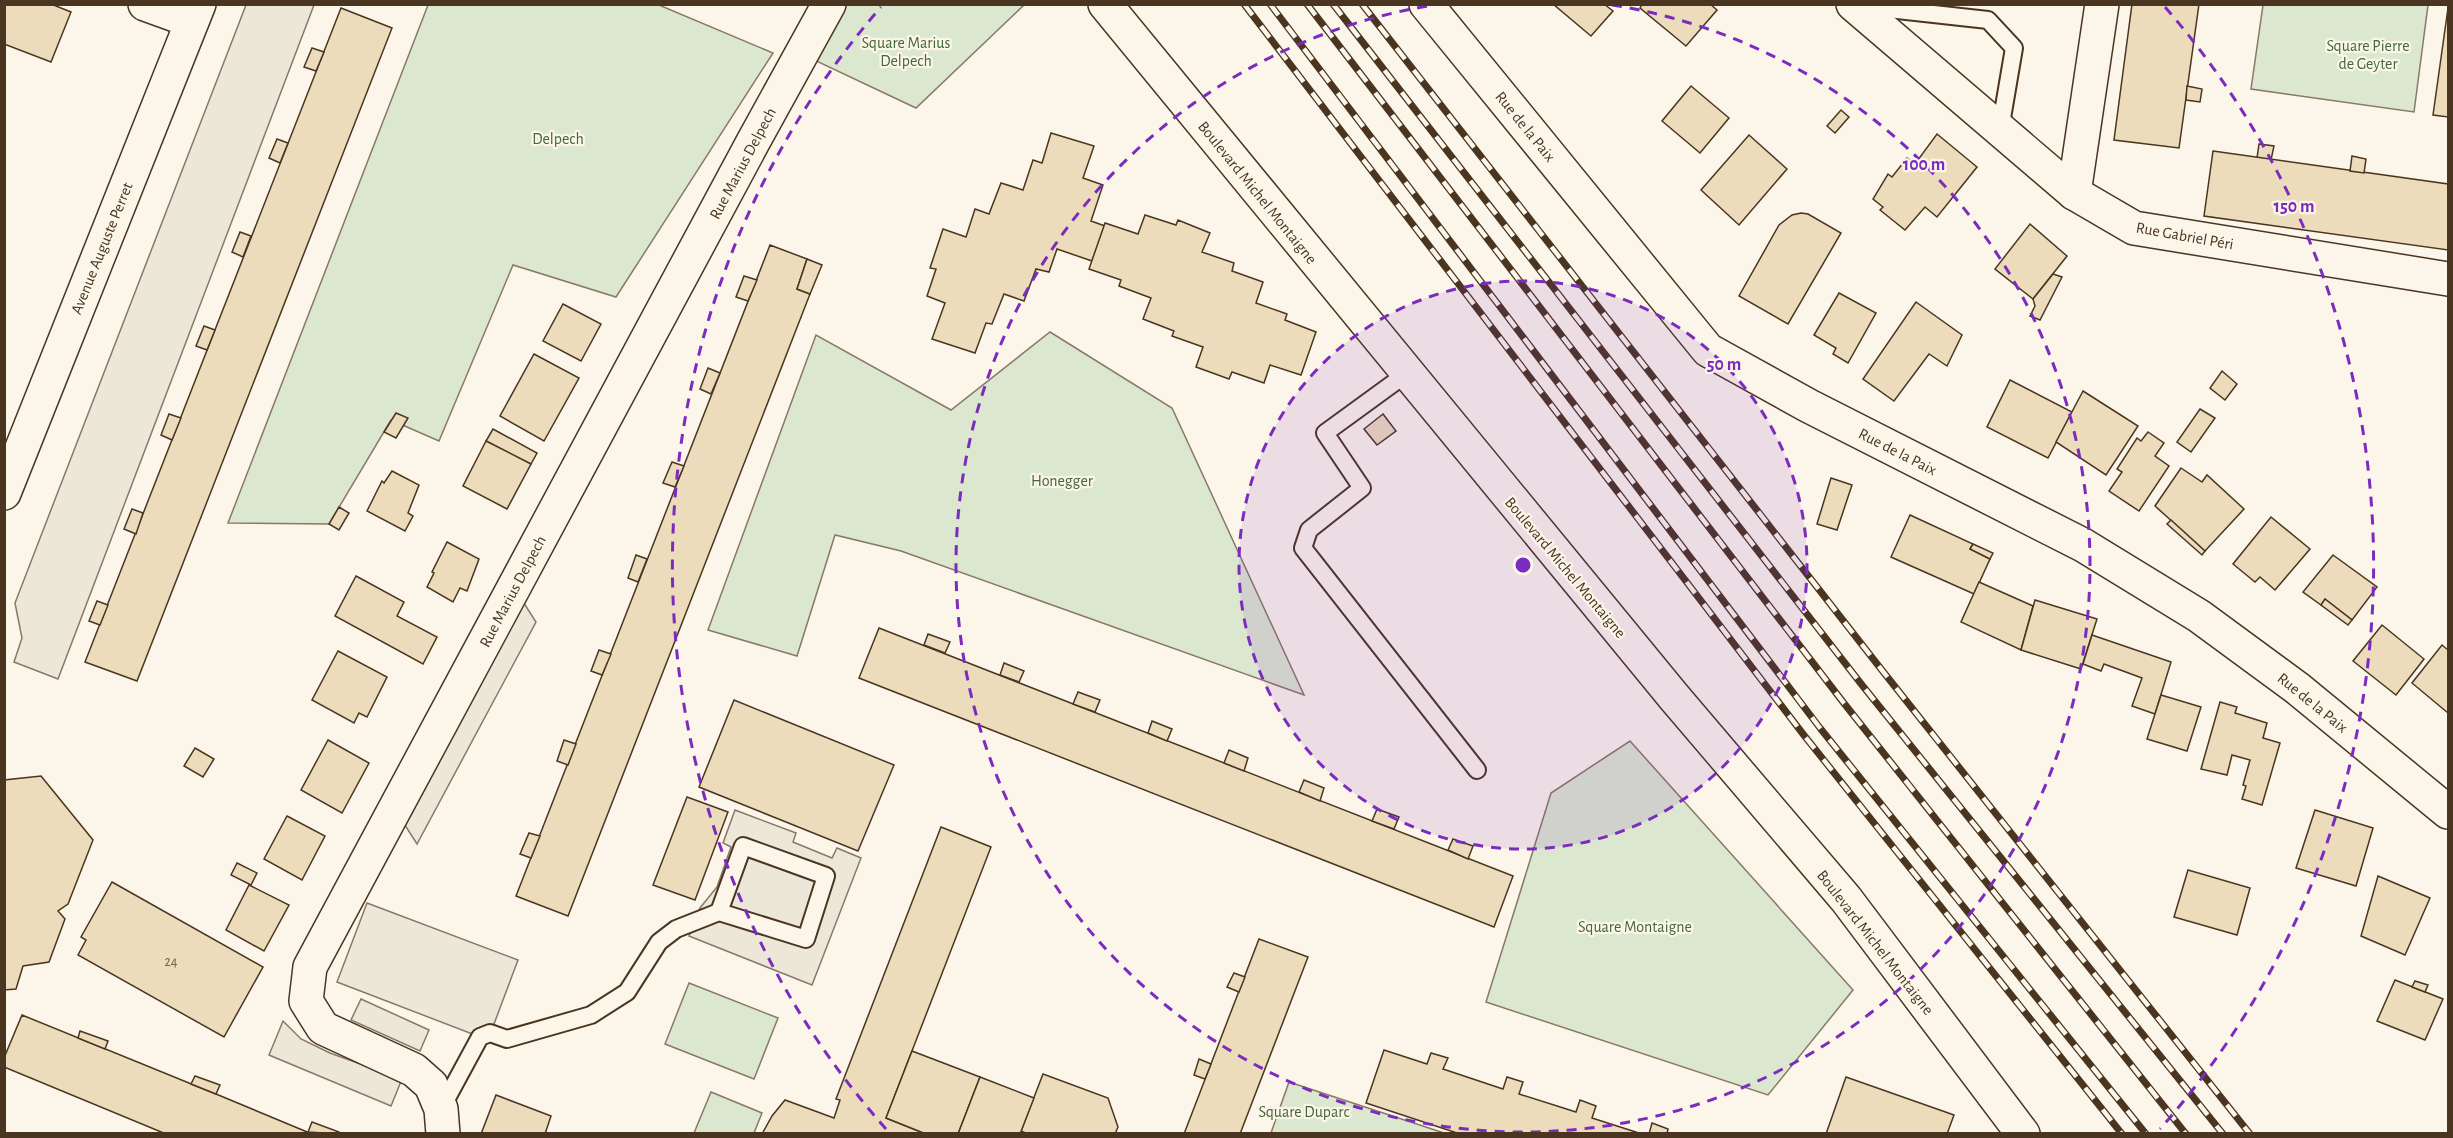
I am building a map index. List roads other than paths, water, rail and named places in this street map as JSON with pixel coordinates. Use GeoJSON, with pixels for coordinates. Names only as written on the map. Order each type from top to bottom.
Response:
{"type":"FeatureCollection","features":[{"type":"Feature","properties":{"kind":"street"},"geometry":{"type":"LineString","coordinates":[[145,4],[196,13]]}},
{"type":"Feature","properties":{"kind":"street","name":"Rue Marius Delpech"},"geometry":{"type":"LineString","coordinates":[[442,1121],[431,1085],[414,1070],[323,1028],[306,1001],[310,967],[747,152],[829,4]]}},
{"type":"Feature","properties":{"kind":"street","name":"Boulevard Michel Montaigne"},"geometry":{"type":"LineString","coordinates":[[1105,4],[1406,374],[1674,697],[1846,899],[2023,1134]]}},
{"type":"Feature","properties":{"kind":"street","name":"Rue de la Paix"},"geometry":{"type":"LineString","coordinates":[[1426,4],[1708,350],[1809,406],[2083,545],[2199,616],[2297,688],[2448,812]]}},
{"type":"Feature","properties":{"kind":"street"},"geometry":{"type":"LineString","coordinates":[[2074,193],[2102,4]]}},
{"type":"Feature","properties":{"kind":"street","name":"Rue Gabriel Péri"},"geometry":{"type":"LineString","coordinates":[[1853,5],[2074,193],[2134,228],[2448,279]]}},
{"type":"Feature","properties":{"kind":"street","name":"Avenue Auguste Perret"},"geometry":{"type":"LineString","coordinates":[[4,493],[196,13]]}},
{"type":"Feature","properties":{"kind":"lane"},"geometry":{"type":"LineString","coordinates":[[1853,5],[1988,20],[2014,48],[2000,130]]}},
{"type":"Feature","properties":{"kind":"lane"},"geometry":{"type":"LineString","coordinates":[[1406,374],[1325,433],[1362,488],[1309,530],[1303,548],[1477,770]]}},
{"type":"Feature","properties":{"kind":"lane"},"geometry":{"type":"LineString","coordinates":[[442,1121],[480,1037],[490,1033],[507,1039],[591,1015],[627,992],[659,942],[676,929],[719,912],[806,939],[826,876],[743,846],[719,912]]}},
{"type":"Feature","properties":{"kind":"railway"},"geometry":{"type":"LineString","coordinates":[[1244,4],[1803,734],[2122,1134]]}},
{"type":"Feature","properties":{"kind":"railway"},"geometry":{"type":"LineString","coordinates":[[1270,4],[1820,728],[2146,1134]]}},
{"type":"Feature","properties":{"kind":"railway"},"geometry":{"type":"LineString","coordinates":[[1307,4],[1843,702],[2186,1134]]}},
{"type":"Feature","properties":{"kind":"railway"},"geometry":{"type":"LineString","coordinates":[[1333,4],[1862,685],[2223,1134]]}},
{"type":"Feature","properties":{"kind":"railway"},"geometry":{"type":"LineString","coordinates":[[1362,4],[1881,669],[2250,1134]]}},
{"type":"Feature","properties":{"kind":"park label","name":"Square Marius Delpech"},"geometry":{"type":"Point","coordinates":[906,51]}},
{"type":"Feature","properties":{"kind":"park label","name":"Square Pierre de Geyter"},"geometry":{"type":"Point","coordinates":[2368,54]}},
{"type":"Feature","properties":{"kind":"park label","name":"Delpech"},"geometry":{"type":"Point","coordinates":[558,138]}},
{"type":"Feature","properties":{"kind":"park label","name":"Honegger"},"geometry":{"type":"Point","coordinates":[1062,480]}},
{"type":"Feature","properties":{"kind":"park label","name":"Square Montaigne"},"geometry":{"type":"Point","coordinates":[1635,926]}},
{"type":"Feature","properties":{"kind":"park label","name":"Square Duparc"},"geometry":{"type":"Point","coordinates":[1304,1111]}}]}
